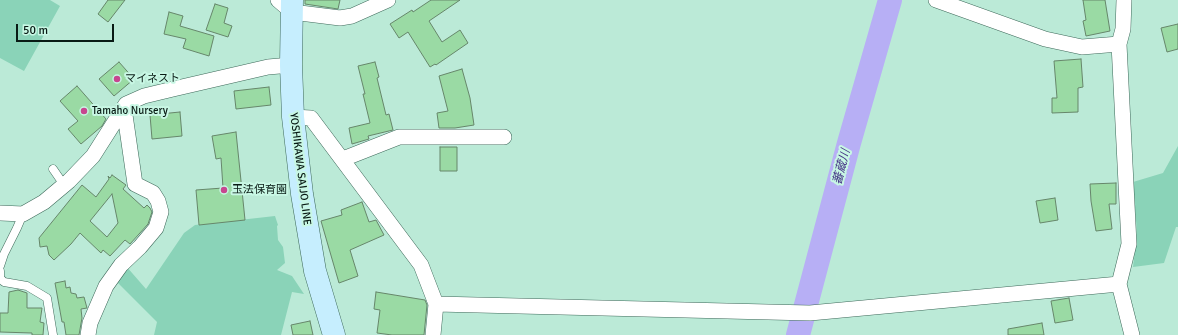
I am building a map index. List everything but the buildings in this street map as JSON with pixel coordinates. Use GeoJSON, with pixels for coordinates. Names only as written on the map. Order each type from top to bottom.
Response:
{"type":"FeatureCollection","features":[{"type":"Feature","properties":{"kind":"main road","name":"YOSHIKAWA SAIJO LINE"},"geometry":{"type":"LineString","coordinates":[[287,4],[293,117],[302,194],[315,271],[334,335]]}},
{"type":"Feature","properties":{"kind":"street"},"geometry":{"type":"LineString","coordinates":[[287,4],[340,18],[352,16],[388,0]]}},
{"type":"Feature","properties":{"kind":"street"},"geometry":{"type":"LineString","coordinates":[[936,0],[1045,39],[1082,47],[1119,44]]}},
{"type":"Feature","properties":{"kind":"street"},"geometry":{"type":"LineString","coordinates":[[1124,0],[1123,29],[1119,44],[1129,244],[1119,284],[1132,335]]}},
{"type":"Feature","properties":{"kind":"street"},"geometry":{"type":"LineString","coordinates":[[0,213],[23,214],[44,202],[64,185],[93,156],[126,104],[144,96],[268,67],[291,65]]}},
{"type":"Feature","properties":{"kind":"street"},"geometry":{"type":"LineString","coordinates":[[88,335],[90,323],[106,286],[121,265],[140,247],[156,228],[161,212],[158,201],[153,193],[135,184],[124,108]]}},
{"type":"Feature","properties":{"kind":"street"},"geometry":{"type":"LineString","coordinates":[[293,117],[311,118],[421,265],[436,304],[433,335]]}},
{"type":"Feature","properties":{"kind":"street"},"geometry":{"type":"LineString","coordinates":[[342,159],[399,137],[504,136]]}},
{"type":"Feature","properties":{"kind":"street"},"geometry":{"type":"LineString","coordinates":[[436,304],[804,313],[1119,284]]}},
{"type":"Feature","properties":{"kind":"lane"},"geometry":{"type":"LineString","coordinates":[[53,169],[64,185]]}},
{"type":"Feature","properties":{"kind":"lane"},"geometry":{"type":"LineString","coordinates":[[0,266],[23,214]]}},
{"type":"Feature","properties":{"kind":"lane"},"geometry":{"type":"LineString","coordinates":[[0,271],[0,278],[4,282],[27,286],[47,298],[53,335]]}},
{"type":"Feature","properties":{"kind":"green space"},"geometry":{"type":"Polygon","coordinates":[[[0,0],[50,0],[60,6],[24,71],[0,58],[0,0]]]}},
{"type":"Feature","properties":{"kind":"green space"},"geometry":{"type":"Polygon","coordinates":[[[1178,146],[1178,227],[1176,227],[1164,263],[1133,267],[1137,233],[1133,182],[1163,173],[1178,146]]]}},
{"type":"Feature","properties":{"kind":"green space"},"geometry":{"type":"Polygon","coordinates":[[[275,216],[278,225],[278,240],[283,247],[285,263],[277,270],[292,276],[304,294],[292,292],[281,335],[154,335],[157,322],[117,282],[126,266],[146,289],[184,233],[195,225],[275,216]]]}},
{"type":"Feature","properties":{"kind":"waterway","name":"蕃蔵川"},"geometry":{"type":"LineString","coordinates":[[798,335],[849,143],[890,0]]}},
{"type":"Feature","properties":{"kind":"place","name":"マイネスト"},"geometry":{"type":"Point","coordinates":[117,79]}},
{"type":"Feature","properties":{"kind":"place","name":"Tamaho Nursery"},"geometry":{"type":"Point","coordinates":[84,111]}},
{"type":"Feature","properties":{"kind":"place","name":"玉法保育園"},"geometry":{"type":"Point","coordinates":[224,190]}}]}
